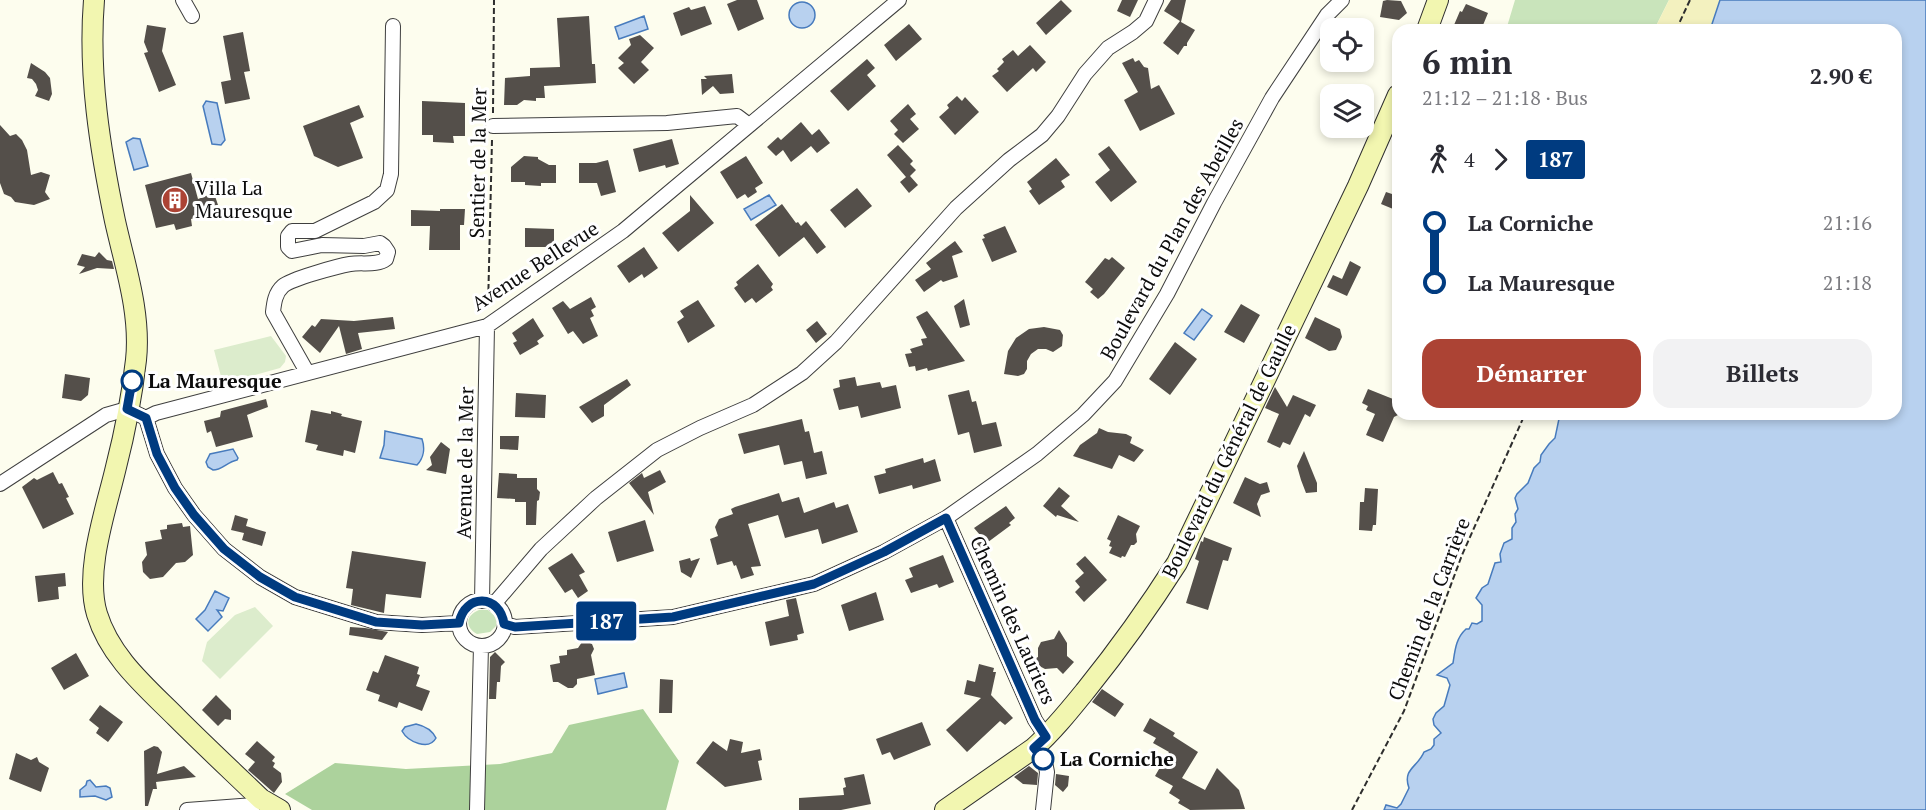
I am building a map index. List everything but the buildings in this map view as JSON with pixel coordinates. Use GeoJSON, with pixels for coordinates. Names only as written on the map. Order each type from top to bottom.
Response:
{"type":"FeatureCollection","features":[{"type":"Feature","properties":{"kind":"street"},"geometry":{"type":"LineString","coordinates":[[94,0],[92,18],[94,86],[99,130],[106,177],[136,318],[136,359],[117,465],[99,533],[93,583],[97,613],[109,643],[124,664],[261,800],[280,810]]}},
{"type":"Feature","properties":{"kind":"street"},"geometry":{"type":"LineString","coordinates":[[183,0],[192,16]]}},
{"type":"Feature","properties":{"kind":"street","name":"Avenue Bellevue"},"geometry":{"type":"LineString","coordinates":[[146,418],[156,413],[307,372],[487,326],[623,231],[898,0]]}},
{"type":"Feature","properties":{"kind":"street"},"geometry":{"type":"LineString","coordinates":[[488,602],[503,616],[504,624],[500,637],[488,645],[481,646],[468,641],[460,630],[460,616],[469,605],[488,602],[596,498],[657,450],[753,405],[802,373],[882,292],[956,208],[1042,135],[1058,116],[1085,74],[1108,48],[1146,21],[1156,0]]}},
{"type":"Feature","properties":{"kind":"street","name":"Boulevard du Plan des Abeilles"},"geometry":{"type":"LineString","coordinates":[[504,624],[515,627],[673,617],[814,584],[884,552],[946,518],[1037,454],[1083,415],[1115,381],[1167,294],[1272,98],[1327,15],[1342,0]]}},
{"type":"Feature","properties":{"kind":"street"},"geometry":{"type":"LineString","coordinates":[[1429,24],[1438,0]]}},
{"type":"Feature","properties":{"kind":"street"},"geometry":{"type":"LineString","coordinates":[[307,372],[273,312],[277,294],[283,286],[292,281],[349,264],[381,264],[388,252],[380,243],[364,246],[322,245],[292,251],[288,247],[288,236],[292,231],[315,231],[374,202],[387,190],[391,174],[393,27]]}},
{"type":"Feature","properties":{"kind":"street","name":"Boulevard du Général de Gaulle"},"geometry":{"type":"LineString","coordinates":[[945,810],[1040,743],[1104,668],[1141,619],[1177,564],[1358,186],[1392,109]]}},
{"type":"Feature","properties":{"kind":"street"},"geometry":{"type":"LineString","coordinates":[[493,126],[667,123],[737,116],[749,125]]}},
{"type":"Feature","properties":{"kind":"street","name":"Avenue de la Mer"},"geometry":{"type":"LineString","coordinates":[[487,326],[488,602]]}},
{"type":"Feature","properties":{"kind":"street"},"geometry":{"type":"LineString","coordinates":[[0,484],[106,415],[127,409],[146,418],[157,454],[175,488],[194,515],[224,549],[260,577],[295,597],[376,622],[422,625],[459,623]]}},
{"type":"Feature","properties":{"kind":"street","name":"Chemin des Lauriers"},"geometry":{"type":"LineString","coordinates":[[946,518],[1035,720],[1047,772],[1043,810]]}},
{"type":"Feature","properties":{"kind":"street"},"geometry":{"type":"LineString","coordinates":[[477,810],[481,646]]}},
{"type":"Feature","properties":{"kind":"street"},"geometry":{"type":"LineString","coordinates":[[187,810],[254,805],[261,800]]}},
{"type":"Feature","properties":{"kind":"path","name":"Sentier de la Mer"},"geometry":{"type":"LineString","coordinates":[[487,326],[494,0]]}},
{"type":"Feature","properties":{"kind":"path"},"geometry":{"type":"LineString","coordinates":[[1679,24],[1690,0]]}},
{"type":"Feature","properties":{"kind":"path","name":"Chemin de la Carrière"},"geometry":{"type":"LineString","coordinates":[[1352,810],[1404,711],[1462,555],[1523,420]]}},
{"type":"Feature","properties":{"kind":"green space"},"geometry":{"type":"Polygon","coordinates":[[[1515,0],[1669,0],[1657,24],[1508,24],[1515,0]]]}},
{"type":"Feature","properties":{"kind":"green space"},"geometry":{"type":"Polygon","coordinates":[[[271,336],[286,356],[280,368],[223,384],[214,350],[271,336]]]}},
{"type":"Feature","properties":{"kind":"green space"},"geometry":{"type":"Polygon","coordinates":[[[255,607],[273,626],[220,679],[202,661],[207,642],[235,615],[255,607]]]}},
{"type":"Feature","properties":{"kind":"green space"},"geometry":{"type":"Polygon","coordinates":[[[479,610],[488,610],[497,618],[496,626],[490,632],[477,634],[470,628],[469,618],[479,610]]]}},
{"type":"Feature","properties":{"kind":"green space"},"geometry":{"type":"Polygon","coordinates":[[[643,709],[679,761],[666,810],[312,810],[285,794],[335,763],[406,769],[500,764],[552,753],[569,725],[643,709]]]}},
{"type":"Feature","properties":{"kind":"sand"},"geometry":{"type":"Polygon","coordinates":[[[1669,0],[1720,0],[1712,24],[1657,24],[1669,0]]]}},
{"type":"Feature","properties":{"kind":"water"},"geometry":{"type":"Polygon","coordinates":[[[1720,0],[1926,0],[1926,810],[1384,810],[1386,805],[1397,808],[1401,804],[1409,788],[1407,782],[1409,772],[1424,752],[1431,749],[1434,739],[1441,733],[1434,725],[1433,719],[1444,706],[1450,685],[1447,678],[1437,675],[1453,663],[1456,644],[1460,636],[1466,629],[1469,629],[1472,623],[1477,624],[1482,621],[1482,605],[1476,598],[1482,588],[1488,584],[1495,563],[1501,562],[1500,554],[1504,543],[1512,539],[1512,528],[1516,522],[1515,514],[1518,509],[1515,498],[1528,483],[1534,468],[1540,462],[1541,455],[1555,438],[1559,420],[1902,420],[1902,24],[1712,24],[1720,0]]]}},
{"type":"Feature","properties":{"kind":"water"},"geometry":{"type":"Polygon","coordinates":[[[802,2],[811,6],[815,15],[811,24],[802,28],[793,24],[789,15],[793,6],[802,2]]]}},
{"type":"Feature","properties":{"kind":"water"},"geometry":{"type":"Polygon","coordinates":[[[644,16],[648,29],[619,39],[615,27],[644,16]]]}},
{"type":"Feature","properties":{"kind":"water"},"geometry":{"type":"Polygon","coordinates":[[[206,101],[217,103],[225,140],[221,145],[212,144],[203,106],[206,101]]]}},
{"type":"Feature","properties":{"kind":"water"},"geometry":{"type":"Polygon","coordinates":[[[133,138],[140,139],[148,166],[134,170],[126,142],[133,138]]]}},
{"type":"Feature","properties":{"kind":"water"},"geometry":{"type":"Polygon","coordinates":[[[769,195],[776,205],[751,220],[744,209],[769,195]]]}},
{"type":"Feature","properties":{"kind":"water"},"geometry":{"type":"Polygon","coordinates":[[[1202,309],[1212,316],[1194,340],[1184,333],[1202,309]]]}},
{"type":"Feature","properties":{"kind":"water"},"geometry":{"type":"Polygon","coordinates":[[[385,431],[422,439],[423,453],[417,465],[380,458],[385,431]]]}},
{"type":"Feature","properties":{"kind":"water"},"geometry":{"type":"Polygon","coordinates":[[[233,449],[237,460],[216,470],[208,467],[206,462],[210,454],[233,449]]]}},
{"type":"Feature","properties":{"kind":"water"},"geometry":{"type":"Polygon","coordinates":[[[215,591],[229,598],[223,611],[217,610],[222,617],[208,631],[196,619],[205,610],[215,591]]]}},
{"type":"Feature","properties":{"kind":"water"},"geometry":{"type":"Polygon","coordinates":[[[624,673],[627,687],[598,694],[595,679],[624,673]]]}},
{"type":"Feature","properties":{"kind":"water"},"geometry":{"type":"Polygon","coordinates":[[[416,724],[432,733],[436,738],[433,742],[419,744],[409,739],[402,731],[405,727],[416,724]]]}},
{"type":"Feature","properties":{"kind":"water"},"geometry":{"type":"Polygon","coordinates":[[[90,780],[96,787],[110,788],[112,797],[106,800],[95,796],[80,797],[80,790],[90,780]]]}},
{"type":"Feature","properties":{"kind":"bus line","name":"187"},"geometry":{"type":"LineString","coordinates":[[132,381],[127,409],[146,418],[157,454],[175,488],[194,515],[224,549],[260,577],[295,597],[376,622],[422,625],[459,623],[464,609],[475,602],[482,601],[494,604],[500,609],[504,624],[515,627],[673,617],[814,584],[884,552],[946,518],[1035,720],[1046,737],[1034,748],[1043,759]]}},
{"type":"Feature","properties":{"kind":"place","name":"Villa La Mauresque"},"geometry":{"type":"Point","coordinates":[175,200]}},
{"type":"Feature","properties":{"kind":"place","name":"La Mauresque"},"geometry":{"type":"Point","coordinates":[132,381]}},
{"type":"Feature","properties":{"kind":"place","name":"La Corniche"},"geometry":{"type":"Point","coordinates":[1043,759]}}]}
